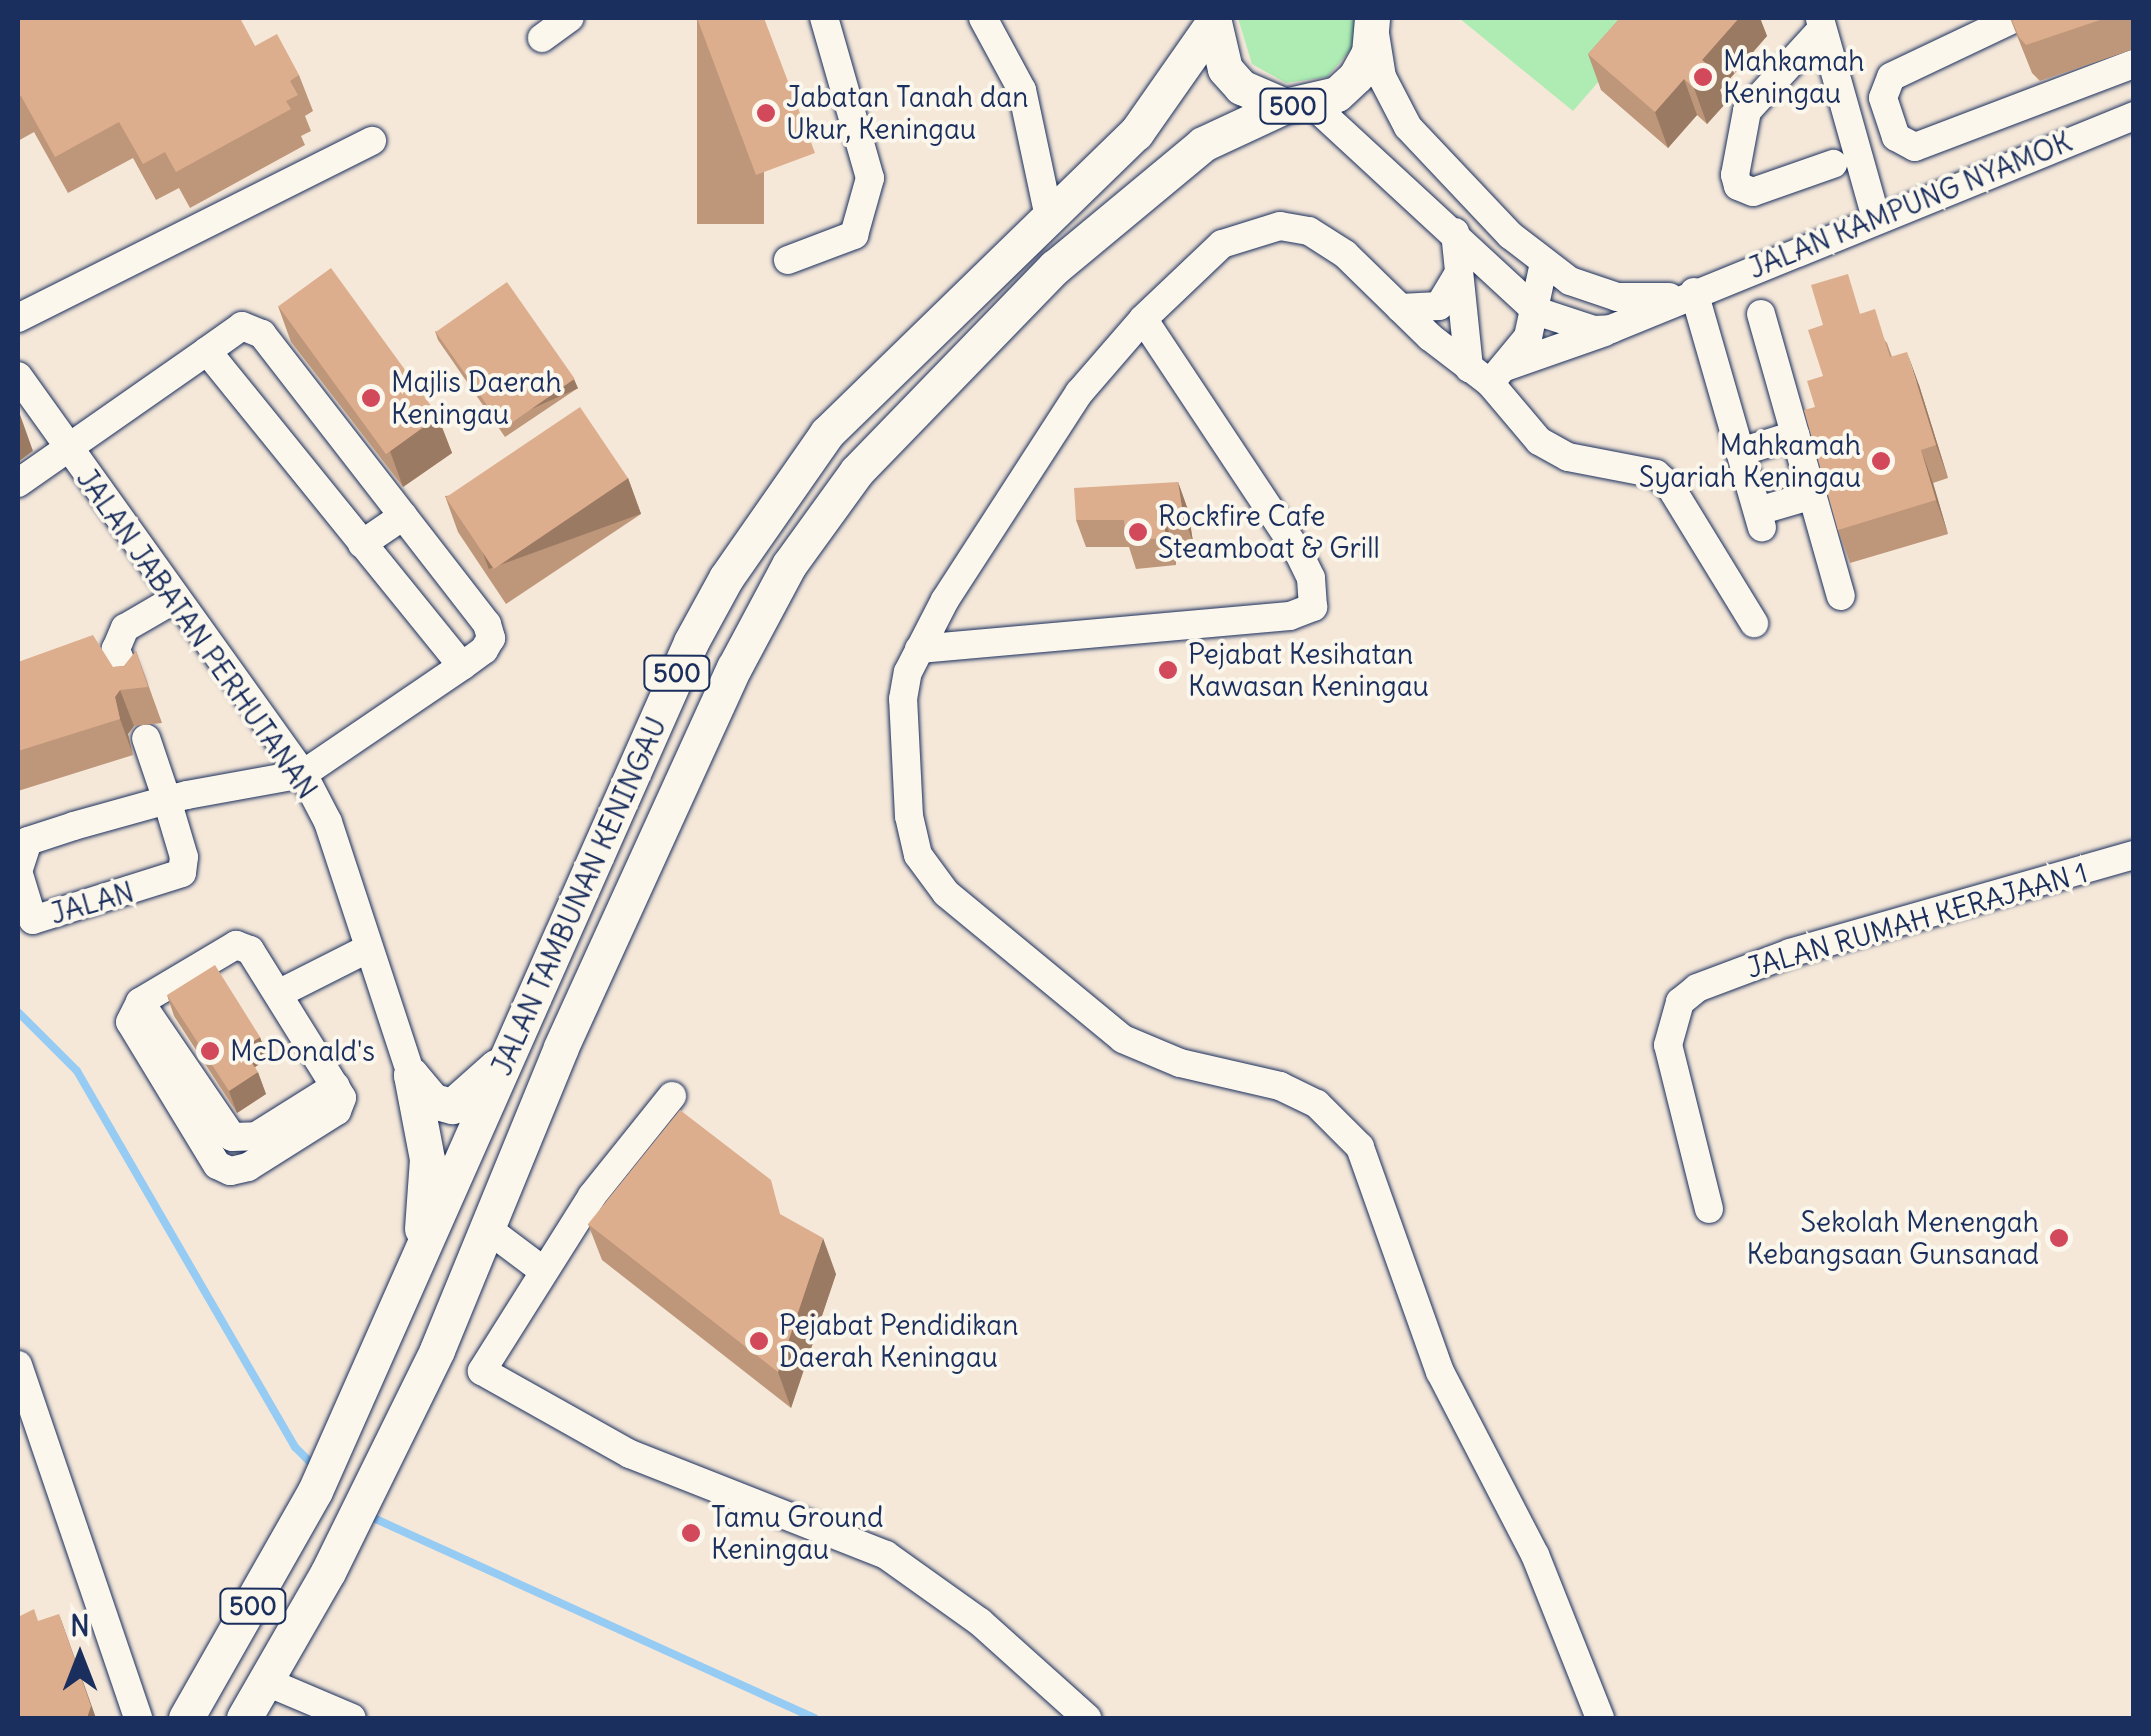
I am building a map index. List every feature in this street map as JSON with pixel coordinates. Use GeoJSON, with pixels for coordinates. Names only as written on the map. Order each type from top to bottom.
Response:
{"type":"FeatureCollection","features":[{"type":"Feature","properties":{"kind":"main road","name":"JALAN TAMBUNAN KENINGAU"},"geometry":{"type":"LineString","coordinates":[[186,1718],[315,1490],[405,1298],[691,642],[761,523],[827,433],[1048,212],[1136,133],[1213,20]]}},
{"type":"Feature","properties":{"kind":"main road","name":"500"},"geometry":{"type":"LineString","coordinates":[[1213,20],[1220,58],[1240,88],[1299,105],[1356,76],[1373,22]]}},
{"type":"Feature","properties":{"kind":"main road","name":"JALAN TAMBUNAN KENINGAU"},"geometry":{"type":"LineString","coordinates":[[244,1718],[355,1520],[437,1350],[485,1227],[734,668],[822,516],[893,430],[1055,266],[1203,144],[1299,105]]}},
{"type":"Feature","properties":{"kind":"main road"},"geometry":{"type":"LineString","coordinates":[[410,1075],[433,1101],[452,1106],[481,1087],[516,1040]]}},
{"type":"Feature","properties":{"kind":"main road"},"geometry":{"type":"LineString","coordinates":[[405,1298],[428,1181],[410,1075]]}},
{"type":"Feature","properties":{"kind":"street"},"geometry":{"type":"LineString","coordinates":[[542,38],[570,18]]}},
{"type":"Feature","properties":{"kind":"street"},"geometry":{"type":"LineString","coordinates":[[788,260],[854,235],[870,178],[824,18]]}},
{"type":"Feature","properties":{"kind":"street"},"geometry":{"type":"LineString","coordinates":[[983,18],[1022,90],[1048,212]]}},
{"type":"Feature","properties":{"kind":"street"},"geometry":{"type":"LineString","coordinates":[[2015,18],[1891,77],[1883,98],[1896,137],[1915,148],[2134,64]]}},
{"type":"Feature","properties":{"kind":"street","name":"JALAN KAMPUNG NYAMOK"},"geometry":{"type":"LineString","coordinates":[[1373,22],[1382,77],[1408,128],[1482,209],[1570,281],[1617,297],[1690,294]]}},
{"type":"Feature","properties":{"kind":"street"},"geometry":{"type":"LineString","coordinates":[[1820,24],[1748,110],[1735,175],[1738,186],[1753,192],[1833,164]]}},
{"type":"Feature","properties":{"kind":"street"},"geometry":{"type":"LineString","coordinates":[[1820,24],[1876,218]]}},
{"type":"Feature","properties":{"kind":"street"},"geometry":{"type":"LineString","coordinates":[[1299,105],[1455,232],[1536,310],[1577,328],[1611,329]]}},
{"type":"Feature","properties":{"kind":"street","name":"JALAN KAMPUNG NYAMOK"},"geometry":{"type":"LineString","coordinates":[[1488,372],[1611,329],[2134,116]]}},
{"type":"Feature","properties":{"kind":"street"},"geometry":{"type":"LineString","coordinates":[[18,318],[372,141]]}},
{"type":"Feature","properties":{"kind":"street"},"geometry":{"type":"LineString","coordinates":[[1600,1718],[1535,1555],[1440,1372],[1360,1147],[1317,1104],[1280,1086],[1180,1063],[1098,1024],[930,876],[909,816],[901,738],[902,699],[919,649],[945,600],[1046,436],[1143,318],[1222,244],[1280,226],[1309,231],[1345,254],[1400,308],[1488,372],[1538,441],[1568,457],[1656,474],[1670,486],[1754,623]]}},
{"type":"Feature","properties":{"kind":"street"},"geometry":{"type":"LineString","coordinates":[[1455,232],[1459,272],[1488,372]]}},
{"type":"Feature","properties":{"kind":"street"},"geometry":{"type":"LineString","coordinates":[[1488,372],[1528,337],[1544,262]]}},
{"type":"Feature","properties":{"kind":"street"},"geometry":{"type":"LineString","coordinates":[[1400,308],[1439,306],[1459,272]]}},
{"type":"Feature","properties":{"kind":"street"},"geometry":{"type":"LineString","coordinates":[[1690,294],[1760,519],[1813,495]]}},
{"type":"Feature","properties":{"kind":"street"},"geometry":{"type":"LineString","coordinates":[[1761,314],[1841,596]]}},
{"type":"Feature","properties":{"kind":"street"},"geometry":{"type":"LineString","coordinates":[[919,649],[1290,616],[1313,607],[1312,578],[1300,555],[1143,318]]}},
{"type":"Feature","properties":{"kind":"street"},"geometry":{"type":"LineString","coordinates":[[18,483],[68,453],[242,326],[253,326],[404,516],[491,638],[462,666],[303,774]]}},
{"type":"Feature","properties":{"kind":"street"},"geometry":{"type":"LineString","coordinates":[[206,352],[462,666]]}},
{"type":"Feature","properties":{"kind":"street","name":"JALAN JABATAN PERHUTANAN"},"geometry":{"type":"LineString","coordinates":[[18,376],[68,453],[303,774],[328,822],[410,1075]]}},
{"type":"Feature","properties":{"kind":"street"},"geometry":{"type":"LineString","coordinates":[[1740,452],[1796,435]]}},
{"type":"Feature","properties":{"kind":"street"},"geometry":{"type":"LineString","coordinates":[[362,544],[404,516]]}},
{"type":"Feature","properties":{"kind":"street"},"geometry":{"type":"LineString","coordinates":[[387,574],[427,547]]}},
{"type":"Feature","properties":{"kind":"street"},"geometry":{"type":"LineString","coordinates":[[130,686],[116,649],[125,628],[175,599]]}},
{"type":"Feature","properties":{"kind":"street"},"geometry":{"type":"LineString","coordinates":[[146,738],[168,800]]}},
{"type":"Feature","properties":{"kind":"street","name":"JALAN"},"geometry":{"type":"LineString","coordinates":[[168,800],[184,858],[182,873],[33,920],[18,871],[28,841],[168,800],[303,774]]}},
{"type":"Feature","properties":{"kind":"street","name":"JALAN RUMAH KERAJAAN 1"},"geometry":{"type":"LineString","coordinates":[[1709,1209],[1668,1046],[1680,1002],[1697,988],[1790,952],[2134,855]]}},
{"type":"Feature","properties":{"kind":"street"},"geometry":{"type":"LineString","coordinates":[[236,945],[250,950],[278,994],[336,1086],[342,1098],[338,1111],[248,1167],[222,1169],[131,1030],[130,1014],[140,1002],[236,945]]}},
{"type":"Feature","properties":{"kind":"street"},"geometry":{"type":"LineString","coordinates":[[278,994],[369,948]]}},
{"type":"Feature","properties":{"kind":"street"},"geometry":{"type":"LineString","coordinates":[[672,1096],[542,1269],[482,1370],[630,1454],[886,1554],[980,1622],[1087,1718]]}},
{"type":"Feature","properties":{"kind":"street"},"geometry":{"type":"LineString","coordinates":[[485,1227],[542,1269]]}},
{"type":"Feature","properties":{"kind":"street"},"geometry":{"type":"LineString","coordinates":[[18,1366],[138,1718]]}},
{"type":"Feature","properties":{"kind":"street"},"geometry":{"type":"LineString","coordinates":[[267,1682],[352,1718]]}},
{"type":"Feature","properties":{"kind":"green space"},"geometry":{"type":"Polygon","coordinates":[[[1238,18],[1357,18],[1353,47],[1327,77],[1286,83],[1252,64],[1238,18]]]}},
{"type":"Feature","properties":{"kind":"green space"},"geometry":{"type":"Polygon","coordinates":[[[1459,18],[1654,18],[1573,111],[1459,18]]]}},
{"type":"Feature","properties":{"kind":"building"},"geometry":{"type":"Polygon","coordinates":[[[18,18],[240,18],[255,46],[277,34],[299,75],[290,81],[298,95],[286,101],[291,109],[176,172],[165,152],[143,164],[119,122],[55,157],[21,96],[18,98],[18,18]]]}},
{"type":"Feature","properties":{"kind":"building","name":"Jabatan Tanah dan Ukur, Keningau"},"geometry":{"type":"Polygon","coordinates":[[[697,18],[764,18],[815,153],[756,175],[697,18]]]}},
{"type":"Feature","properties":{"kind":"building"},"geometry":{"type":"Polygon","coordinates":[[[1620,18],[1739,18],[1702,60],[1712,68],[1694,88],[1684,79],[1655,112],[1588,54],[1620,18]]]}},
{"type":"Feature","properties":{"kind":"building"},"geometry":{"type":"Polygon","coordinates":[[[2011,18],[2106,18],[2026,45],[2011,18]]]}},
{"type":"Feature","properties":{"kind":"building","name":"Majlis Daerah Keningau"},"geometry":{"type":"Polygon","coordinates":[[[331,268],[439,416],[386,454],[278,306],[331,268]]]}},
{"type":"Feature","properties":{"kind":"building","name":"Mahkamah Syariah Keningau"},"geometry":{"type":"Polygon","coordinates":[[[1848,274],[1860,314],[1875,309],[1890,357],[1907,352],[1936,445],[1921,450],[1936,500],[1838,530],[1804,410],[1815,407],[1807,381],[1823,376],[1808,330],[1823,325],[1811,285],[1848,274]]]}},
{"type":"Feature","properties":{"kind":"building"},"geometry":{"type":"Polygon","coordinates":[[[507,282],[575,379],[503,429],[436,332],[507,282]]]}},
{"type":"Feature","properties":{"kind":"building"},"geometry":{"type":"Polygon","coordinates":[[[580,407],[628,478],[494,569],[446,498],[580,407]]]}},
{"type":"Feature","properties":{"kind":"building"},"geometry":{"type":"Polygon","coordinates":[[[1178,482],[1183,514],[1163,515],[1166,538],[1126,541],[1124,520],[1076,520],[1074,488],[1178,482]]]}},
{"type":"Feature","properties":{"kind":"building"},"geometry":{"type":"Polygon","coordinates":[[[93,635],[113,667],[124,666],[136,651],[148,687],[120,690],[115,697],[120,719],[18,751],[18,662],[93,635]]]}},
{"type":"Feature","properties":{"kind":"building"},"geometry":{"type":"Polygon","coordinates":[[[215,965],[260,1037],[242,1048],[258,1072],[229,1091],[167,995],[215,965]]]}},
{"type":"Feature","properties":{"kind":"building","name":"Pejabat Pendidikan Daerah Keningau"},"geometry":{"type":"Polygon","coordinates":[[[680,1110],[771,1180],[780,1214],[823,1238],[778,1372],[588,1224],[680,1110]]]}},
{"type":"Feature","properties":{"kind":"building"},"geometry":{"type":"Polygon","coordinates":[[[34,1609],[38,1621],[59,1614],[91,1706],[87,1718],[18,1718],[18,1617],[34,1609]]]}},
{"type":"Feature","properties":{"kind":"waterway"},"geometry":{"type":"LineString","coordinates":[[18,1012],[77,1071],[295,1447],[314,1466]]}},
{"type":"Feature","properties":{"kind":"waterway"},"geometry":{"type":"LineString","coordinates":[[369,1516],[814,1718]]}},
{"type":"Feature","properties":{"kind":"place","name":"Mahkamah Keningau"},"geometry":{"type":"Point","coordinates":[1703,77]}},
{"type":"Feature","properties":{"kind":"place","name":"Jabatan Tanah dan Ukur, Keningau"},"geometry":{"type":"Point","coordinates":[766,113]}},
{"type":"Feature","properties":{"kind":"place","name":"Majlis Daerah Keningau"},"geometry":{"type":"Point","coordinates":[371,398]}},
{"type":"Feature","properties":{"kind":"place","name":"Mahkamah Syariah Keningau"},"geometry":{"type":"Point","coordinates":[1881,461]}},
{"type":"Feature","properties":{"kind":"place","name":"Rockfire Cafe Steamboat & Grill"},"geometry":{"type":"Point","coordinates":[1138,532]}},
{"type":"Feature","properties":{"kind":"place","name":"Pejabat Kesihatan Kawasan Keningau"},"geometry":{"type":"Point","coordinates":[1168,670]}},
{"type":"Feature","properties":{"kind":"place","name":"McDonald's"},"geometry":{"type":"Point","coordinates":[210,1051]}},
{"type":"Feature","properties":{"kind":"place","name":"Sekolah Menengah Kebangsaan Gunsanad"},"geometry":{"type":"Point","coordinates":[2059,1238]}},
{"type":"Feature","properties":{"kind":"place","name":"Pejabat Pendidikan Daerah Keningau"},"geometry":{"type":"Point","coordinates":[759,1341]}},
{"type":"Feature","properties":{"kind":"place","name":"Tamu Ground Keningau"},"geometry":{"type":"Point","coordinates":[691,1533]}}]}
